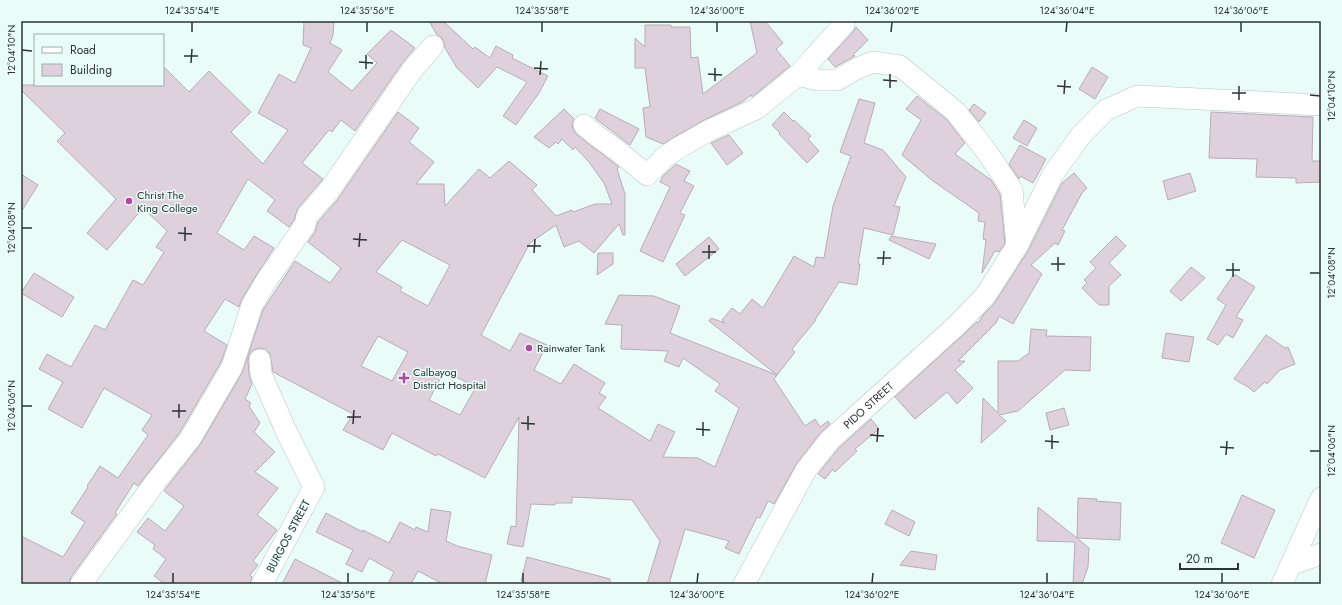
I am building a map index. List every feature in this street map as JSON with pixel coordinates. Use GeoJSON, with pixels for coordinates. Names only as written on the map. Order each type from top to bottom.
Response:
{"type":"FeatureCollection","features":[{"type":"Feature","properties":{"kind":"street"},"geometry":{"type":"LineString","coordinates":[[584,125],[618,150],[647,175],[665,157],[678,148],[710,130],[756,109],[798,75],[844,24]]}},
{"type":"Feature","properties":{"kind":"street"},"geometry":{"type":"LineString","coordinates":[[81,584],[157,480],[190,439],[232,367],[252,305],[267,280],[305,225],[307,216],[328,192],[413,69],[433,46]]}},
{"type":"Feature","properties":{"kind":"street"},"geometry":{"type":"LineString","coordinates":[[798,75],[818,80],[837,80],[858,68],[873,62],[900,66],[956,112],[987,152],[1012,190],[1017,246]]}},
{"type":"Feature","properties":{"kind":"street","name":"PIDO STREET"},"geometry":{"type":"LineString","coordinates":[[744,584],[806,470],[830,440],[957,326],[985,296],[1017,246],[1054,174],[1082,134],[1106,110],[1137,96],[1321,105]]}},
{"type":"Feature","properties":{"kind":"street","name":"BURGOS STREET"},"geometry":{"type":"LineString","coordinates":[[260,360],[261,374],[314,487],[262,584]]}},
{"type":"Feature","properties":{"kind":"street"},"geometry":{"type":"LineString","coordinates":[[1282,584],[1321,498]]}},
{"type":"Feature","properties":{"kind":"street"},"geometry":{"type":"LineString","coordinates":[[1292,564],[1321,554]]}},
{"type":"Feature","properties":{"kind":"building"},"geometry":{"type":"Polygon","coordinates":[[[304,21],[334,21],[333,35],[330,43],[342,50],[328,72],[352,91],[377,63],[367,54],[391,30],[415,48],[403,62],[355,131],[341,120],[332,132],[329,130],[302,163],[323,179],[298,208],[294,220],[289,227],[267,211],[275,200],[248,179],[217,233],[244,250],[254,236],[274,248],[242,299],[239,307],[225,299],[204,331],[227,345],[221,362],[180,432],[138,486],[134,483],[115,513],[117,514],[71,577],[69,584],[21,584],[21,536],[63,557],[85,522],[71,513],[88,487],[87,486],[100,466],[118,478],[148,435],[142,430],[152,415],[104,388],[82,428],[48,409],[63,382],[39,369],[47,354],[71,367],[95,325],[105,330],[133,280],[143,285],[164,252],[156,247],[167,231],[143,208],[107,250],[87,233],[116,199],[57,141],[65,133],[21,90],[21,85],[164,86],[164,67],[189,92],[209,71],[251,112],[231,132],[263,164],[288,130],[258,113],[279,74],[295,83],[311,48],[303,45],[304,21]]]}},
{"type":"Feature","properties":{"kind":"building"},"geometry":{"type":"Polygon","coordinates":[[[429,21],[443,21],[473,49],[475,47],[490,58],[496,46],[513,55],[512,58],[548,76],[539,93],[516,125],[503,116],[527,82],[497,67],[478,88],[457,68],[445,48],[444,42],[441,37],[437,35],[429,21]]]}},
{"type":"Feature","properties":{"kind":"building"},"geometry":{"type":"Polygon","coordinates":[[[750,21],[765,21],[783,43],[776,49],[790,66],[752,97],[751,95],[742,102],[704,120],[663,144],[646,137],[643,108],[650,107],[645,68],[635,68],[635,38],[645,47],[645,25],[690,27],[691,58],[698,57],[703,94],[757,53],[750,21]]]}},
{"type":"Feature","properties":{"kind":"building"},"geometry":{"type":"Polygon","coordinates":[[[856,27],[868,40],[853,55],[855,56],[835,67],[828,59],[856,27]]]}},
{"type":"Feature","properties":{"kind":"building"},"geometry":{"type":"Polygon","coordinates":[[[1092,67],[1108,77],[1095,99],[1079,89],[1092,67]]]}},
{"type":"Feature","properties":{"kind":"building"},"geometry":{"type":"Polygon","coordinates":[[[917,96],[947,120],[965,143],[955,154],[991,180],[1000,194],[1005,243],[999,252],[995,251],[982,273],[986,240],[983,239],[985,222],[978,221],[979,213],[933,181],[902,155],[921,120],[906,109],[917,96]]]}},
{"type":"Feature","properties":{"kind":"building"},"geometry":{"type":"Polygon","coordinates":[[[859,99],[875,103],[864,143],[883,150],[906,177],[894,206],[900,207],[893,235],[864,228],[858,264],[860,264],[857,285],[839,282],[816,320],[792,349],[795,352],[774,379],[805,426],[815,419],[820,427],[828,421],[830,424],[821,432],[797,463],[774,504],[768,501],[760,518],[757,517],[739,554],[725,548],[729,541],[685,529],[669,584],[647,584],[660,541],[632,500],[572,497],[572,503],[555,503],[555,505],[531,504],[523,547],[507,544],[511,526],[516,527],[519,417],[485,478],[438,454],[436,456],[392,433],[383,450],[343,430],[353,414],[273,372],[270,354],[266,349],[260,348],[253,350],[249,355],[249,375],[252,384],[245,399],[251,403],[249,406],[260,423],[254,432],[275,452],[255,472],[278,488],[257,515],[277,530],[253,561],[258,565],[250,575],[252,577],[250,584],[165,584],[154,576],[166,559],[153,549],[155,545],[137,532],[148,518],[165,531],[184,506],[164,491],[200,445],[242,373],[263,310],[295,261],[330,283],[341,268],[308,242],[315,232],[318,222],[338,199],[398,112],[419,128],[409,142],[434,162],[416,184],[444,184],[445,206],[479,169],[490,178],[509,161],[537,185],[532,190],[556,216],[595,204],[612,204],[604,183],[589,162],[575,147],[573,150],[562,139],[558,144],[556,142],[549,148],[534,137],[564,109],[574,119],[572,123],[576,134],[619,167],[617,169],[625,194],[625,235],[623,235],[619,224],[594,253],[579,241],[564,247],[556,225],[530,243],[481,335],[510,351],[520,333],[547,345],[534,370],[561,384],[574,364],[605,383],[599,393],[606,397],[598,408],[650,441],[658,424],[675,432],[663,457],[698,458],[715,467],[739,408],[715,391],[720,384],[683,358],[679,367],[664,361],[668,351],[621,349],[622,325],[605,324],[619,295],[654,296],[680,306],[670,333],[777,375],[709,321],[711,318],[725,323],[722,320],[732,308],[740,314],[752,299],[763,308],[794,256],[814,267],[816,257],[824,258],[833,206],[851,156],[840,152],[859,99]],[[402,240],[376,272],[402,287],[400,291],[428,306],[450,265],[402,240]],[[378,336],[361,366],[392,381],[408,352],[378,336]],[[444,371],[429,400],[460,415],[476,387],[444,371]]]}},
{"type":"Feature","properties":{"kind":"building"},"geometry":{"type":"Polygon","coordinates":[[[974,104],[986,113],[979,122],[969,110],[974,104]]]}},
{"type":"Feature","properties":{"kind":"building"},"geometry":{"type":"Polygon","coordinates":[[[600,109],[639,129],[630,145],[595,118],[600,109]]]}},
{"type":"Feature","properties":{"kind":"building"},"geometry":{"type":"Polygon","coordinates":[[[784,112],[811,136],[808,139],[819,151],[807,163],[772,125],[784,112]]]}},
{"type":"Feature","properties":{"kind":"building"},"geometry":{"type":"Polygon","coordinates":[[[1211,112],[1313,117],[1312,161],[1321,161],[1321,182],[1296,183],[1296,178],[1256,177],[1257,159],[1209,158],[1211,112]]]}},
{"type":"Feature","properties":{"kind":"building"},"geometry":{"type":"Polygon","coordinates":[[[1024,120],[1037,128],[1027,146],[1013,138],[1024,120]]]}},
{"type":"Feature","properties":{"kind":"building"},"geometry":{"type":"Polygon","coordinates":[[[729,135],[743,153],[727,165],[711,143],[729,135]]]}},
{"type":"Feature","properties":{"kind":"building"},"geometry":{"type":"Polygon","coordinates":[[[1020,145],[1046,159],[1033,183],[1020,176],[1019,179],[1009,164],[1020,145]]]}},
{"type":"Feature","properties":{"kind":"building"},"geometry":{"type":"Polygon","coordinates":[[[676,164],[690,171],[684,181],[694,186],[680,213],[685,215],[663,262],[640,251],[670,187],[660,182],[663,176],[676,164]]]}},
{"type":"Feature","properties":{"kind":"building"},"geometry":{"type":"Polygon","coordinates":[[[1074,173],[1087,188],[1082,193],[1062,230],[1065,231],[1058,245],[1055,243],[1031,265],[1042,274],[1013,324],[999,316],[996,323],[958,361],[965,361],[955,370],[973,388],[957,404],[947,392],[915,419],[895,397],[977,322],[978,323],[983,315],[994,304],[1028,251],[1062,183],[1074,173]]]}},
{"type":"Feature","properties":{"kind":"building"},"geometry":{"type":"Polygon","coordinates":[[[1190,173],[1196,191],[1168,200],[1163,181],[1190,173]]]}},
{"type":"Feature","properties":{"kind":"building"},"geometry":{"type":"Polygon","coordinates":[[[21,174],[38,185],[21,212],[21,174]]]}},
{"type":"Feature","properties":{"kind":"building"},"geometry":{"type":"Polygon","coordinates":[[[891,236],[936,244],[929,259],[889,240],[891,236]]]}},
{"type":"Feature","properties":{"kind":"building"},"geometry":{"type":"Polygon","coordinates":[[[1116,236],[1126,246],[1109,263],[1121,275],[1109,286],[1109,305],[1099,305],[1082,288],[1087,283],[1084,280],[1096,268],[1090,262],[1116,236]]]}},
{"type":"Feature","properties":{"kind":"building"},"geometry":{"type":"Polygon","coordinates":[[[709,237],[719,249],[685,276],[676,264],[709,237]]]}},
{"type":"Feature","properties":{"kind":"building"},"geometry":{"type":"Polygon","coordinates":[[[598,253],[613,253],[613,264],[597,275],[598,253]]]}},
{"type":"Feature","properties":{"kind":"building"},"geometry":{"type":"Polygon","coordinates":[[[1191,267],[1205,278],[1181,301],[1170,291],[1191,267]]]}},
{"type":"Feature","properties":{"kind":"building"},"geometry":{"type":"Polygon","coordinates":[[[34,273],[74,297],[62,317],[21,293],[34,273]]]}},
{"type":"Feature","properties":{"kind":"building"},"geometry":{"type":"Polygon","coordinates":[[[1234,274],[1255,287],[1236,317],[1243,320],[1233,338],[1226,334],[1218,345],[1207,339],[1226,305],[1217,299],[1234,274]]]}},
{"type":"Feature","properties":{"kind":"building"},"geometry":{"type":"Polygon","coordinates":[[[1031,329],[1047,330],[1046,336],[1091,337],[1090,371],[1065,370],[1018,411],[999,415],[1006,421],[981,443],[983,398],[998,413],[998,361],[1018,361],[1029,353],[1031,329]]]}},
{"type":"Feature","properties":{"kind":"building"},"geometry":{"type":"Polygon","coordinates":[[[1166,333],[1194,337],[1189,362],[1162,358],[1166,333]]]}},
{"type":"Feature","properties":{"kind":"building"},"geometry":{"type":"Polygon","coordinates":[[[1266,335],[1285,348],[1288,347],[1295,364],[1280,370],[1267,384],[1265,382],[1254,392],[1234,379],[1266,335]]]}},
{"type":"Feature","properties":{"kind":"building"},"geometry":{"type":"Polygon","coordinates":[[[1064,408],[1069,425],[1050,430],[1046,413],[1064,408]]]}},
{"type":"Feature","properties":{"kind":"building"},"geometry":{"type":"Polygon","coordinates":[[[871,419],[879,429],[855,449],[857,451],[835,472],[833,469],[825,479],[818,474],[839,448],[871,419]]]}},
{"type":"Feature","properties":{"kind":"building"},"geometry":{"type":"Polygon","coordinates":[[[1242,495],[1275,510],[1254,558],[1221,543],[1242,495]]]}},
{"type":"Feature","properties":{"kind":"building"},"geometry":{"type":"Polygon","coordinates":[[[1078,498],[1097,499],[1096,501],[1121,503],[1120,540],[1077,538],[1078,498]]]}},
{"type":"Feature","properties":{"kind":"building"},"geometry":{"type":"Polygon","coordinates":[[[1038,507],[1089,548],[1088,567],[1082,584],[1073,584],[1075,542],[1037,541],[1038,507]]]}},
{"type":"Feature","properties":{"kind":"building"},"geometry":{"type":"Polygon","coordinates":[[[431,509],[451,512],[446,541],[457,546],[492,555],[485,584],[443,584],[418,571],[411,584],[388,584],[394,572],[369,558],[362,572],[346,564],[353,550],[316,532],[326,513],[363,532],[363,530],[389,543],[400,522],[415,530],[416,527],[428,532],[431,509]]]}},
{"type":"Feature","properties":{"kind":"building"},"geometry":{"type":"Polygon","coordinates":[[[892,510],[915,522],[909,536],[885,524],[892,510]]]}},
{"type":"Feature","properties":{"kind":"building"},"geometry":{"type":"Polygon","coordinates":[[[911,551],[937,555],[935,570],[900,565],[911,551]]]}},
{"type":"Feature","properties":{"kind":"building"},"geometry":{"type":"Polygon","coordinates":[[[527,557],[610,579],[610,584],[531,584],[521,581],[527,557]]]}},
{"type":"Feature","properties":{"kind":"building"},"geometry":{"type":"Polygon","coordinates":[[[295,559],[344,584],[282,584],[295,559]]]}},
{"type":"Feature","properties":{"kind":"place","name":"Christ The King College"},"geometry":{"type":"Point","coordinates":[129,201]}},
{"type":"Feature","properties":{"kind":"place","name":"Rainwater Tank"},"geometry":{"type":"Point","coordinates":[529,348]}},
{"type":"Feature","properties":{"kind":"place","name":"Calbayog District Hospital"},"geometry":{"type":"Point","coordinates":[404,378]}}]}
